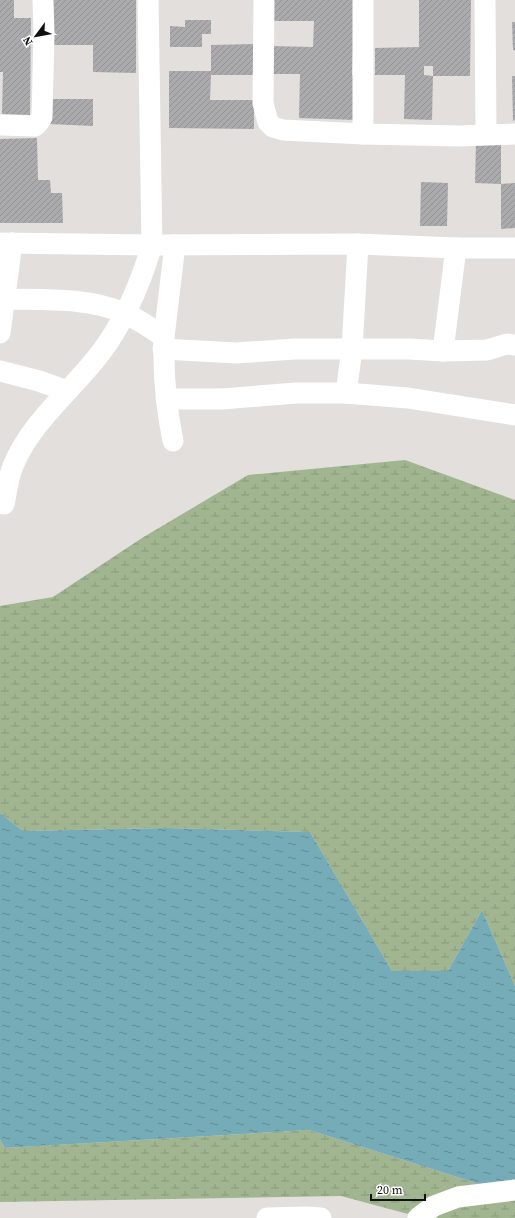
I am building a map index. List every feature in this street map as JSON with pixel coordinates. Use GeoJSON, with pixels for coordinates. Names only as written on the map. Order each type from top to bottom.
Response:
{"type":"FeatureCollection","features":[{"type":"Feature","properties":{"kind":"street"},"geometry":{"type":"LineString","coordinates":[[0,125],[35,126],[42,117],[44,34],[43,0]]}},
{"type":"Feature","properties":{"kind":"street"},"geometry":{"type":"LineString","coordinates":[[4,504],[13,467],[23,445],[67,391],[102,352],[115,332],[144,271],[152,245],[148,0]]}},
{"type":"Feature","properties":{"kind":"street"},"geometry":{"type":"LineString","coordinates":[[264,0],[263,102],[268,122],[273,127],[283,130],[363,134],[458,136],[515,134]]}},
{"type":"Feature","properties":{"kind":"street"},"geometry":{"type":"LineString","coordinates":[[363,0],[363,134]]}},
{"type":"Feature","properties":{"kind":"street"},"geometry":{"type":"LineString","coordinates":[[485,0],[486,134]]}},
{"type":"Feature","properties":{"kind":"street"},"geometry":{"type":"LineString","coordinates":[[0,333],[4,299],[6,243],[152,245],[358,244],[456,248],[515,248]]}},
{"type":"Feature","properties":{"kind":"street"},"geometry":{"type":"LineString","coordinates":[[346,393],[352,349],[358,244]]}},
{"type":"Feature","properties":{"kind":"street"},"geometry":{"type":"LineString","coordinates":[[173,441],[168,419],[166,399],[164,343],[175,245]]}},
{"type":"Feature","properties":{"kind":"street"},"geometry":{"type":"LineString","coordinates":[[443,351],[456,248]]}},
{"type":"Feature","properties":{"kind":"street"},"geometry":{"type":"LineString","coordinates":[[4,299],[80,302],[100,305],[125,313],[164,343],[236,353],[295,349],[443,351],[487,350],[507,344],[515,345]]}},
{"type":"Feature","properties":{"kind":"street"},"geometry":{"type":"LineString","coordinates":[[0,371],[39,381],[67,391]]}},
{"type":"Feature","properties":{"kind":"street"},"geometry":{"type":"LineString","coordinates":[[166,399],[222,398],[296,393],[346,393],[408,398],[515,415]]}},
{"type":"Feature","properties":{"kind":"street"},"geometry":{"type":"LineString","coordinates":[[418,1218],[434,1206],[458,1197],[515,1190]]}},
{"type":"Feature","properties":{"kind":"street"},"geometry":{"type":"LineString","coordinates":[[267,1218],[321,1218]]}},
{"type":"Feature","properties":{"kind":"green space"},"geometry":{"type":"Polygon","coordinates":[[[405,460],[515,500],[515,986],[482,910],[448,971],[392,971],[310,832],[168,828],[23,831],[0,813],[0,606],[53,597],[142,538],[248,475],[405,460]]]}},
{"type":"Feature","properties":{"kind":"green space"},"geometry":{"type":"Polygon","coordinates":[[[309,1130],[498,1190],[515,1185],[515,1218],[423,1218],[341,1196],[0,1202],[0,1140],[5,1148],[309,1130]]]}},
{"type":"Feature","properties":{"kind":"water"},"geometry":{"type":"Polygon","coordinates":[[[0,813],[23,831],[168,828],[310,832],[392,971],[448,971],[482,910],[515,986],[515,1185],[498,1190],[309,1130],[5,1148],[0,1140],[0,813]]]}},
{"type":"Feature","properties":{"kind":"building"},"geometry":{"type":"Polygon","coordinates":[[[0,0],[14,0],[14,18],[31,18],[30,115],[2,114],[3,72],[0,72],[0,0]]]}},
{"type":"Feature","properties":{"kind":"building"},"geometry":{"type":"Polygon","coordinates":[[[53,0],[136,0],[136,73],[93,72],[93,45],[52,45],[53,0]]]}},
{"type":"Feature","properties":{"kind":"building"},"geometry":{"type":"Polygon","coordinates":[[[271,0],[356,0],[352,75],[357,74],[356,120],[299,118],[300,74],[270,74],[270,46],[313,47],[314,21],[271,21],[271,0]]]}},
{"type":"Feature","properties":{"kind":"building"},"geometry":{"type":"Polygon","coordinates":[[[419,0],[471,0],[470,76],[433,76],[432,120],[404,119],[405,75],[375,75],[375,48],[419,47],[419,0]],[[424,66],[424,75],[433,76],[433,66],[424,66]]]}},
{"type":"Feature","properties":{"kind":"building"},"geometry":{"type":"Polygon","coordinates":[[[185,20],[211,20],[211,34],[202,34],[202,47],[170,47],[170,26],[185,27],[185,20]]]}},
{"type":"Feature","properties":{"kind":"building"},"geometry":{"type":"Polygon","coordinates":[[[512,22],[515,22],[515,50],[513,50],[512,22]]]}},
{"type":"Feature","properties":{"kind":"building"},"geometry":{"type":"Polygon","coordinates":[[[255,44],[255,75],[211,75],[210,100],[254,100],[254,129],[169,128],[169,71],[211,71],[211,45],[255,44]]]}},
{"type":"Feature","properties":{"kind":"building"},"geometry":{"type":"Polygon","coordinates":[[[512,76],[515,76],[515,120],[513,121],[512,76]]]}},
{"type":"Feature","properties":{"kind":"building"},"geometry":{"type":"Polygon","coordinates":[[[49,99],[93,99],[93,126],[49,124],[49,99]]]}},
{"type":"Feature","properties":{"kind":"building"},"geometry":{"type":"Polygon","coordinates":[[[37,138],[38,180],[50,180],[51,193],[62,193],[63,223],[0,223],[0,139],[37,138]]]}},
{"type":"Feature","properties":{"kind":"building"},"geometry":{"type":"Polygon","coordinates":[[[476,143],[501,143],[501,184],[475,183],[476,143]]]}},
{"type":"Feature","properties":{"kind":"building"},"geometry":{"type":"Polygon","coordinates":[[[421,182],[448,183],[447,226],[420,226],[421,182]]]}},
{"type":"Feature","properties":{"kind":"building"},"geometry":{"type":"Polygon","coordinates":[[[515,183],[515,228],[501,229],[501,184],[515,183]]]}}]}
